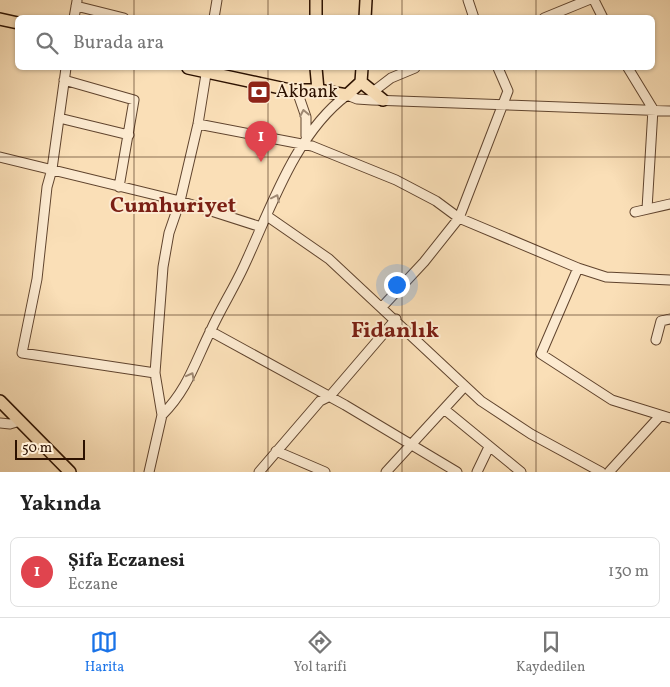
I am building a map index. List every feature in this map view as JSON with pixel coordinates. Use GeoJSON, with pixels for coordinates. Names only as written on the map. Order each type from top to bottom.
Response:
{"type":"FeatureCollection","features":[{"type":"Feature","properties":{"kind":"main road"},"geometry":{"type":"LineString","coordinates":[[316,0],[316,15]]}},
{"type":"Feature","properties":{"kind":"main road"},"geometry":{"type":"LineString","coordinates":[[365,15],[366,0]]}},
{"type":"Feature","properties":{"kind":"main road"},"geometry":{"type":"LineString","coordinates":[[0,19],[15,22]]}},
{"type":"Feature","properties":{"kind":"main road"},"geometry":{"type":"LineString","coordinates":[[206,70],[297,90],[318,90],[346,95],[361,82],[362,70]]}},
{"type":"Feature","properties":{"kind":"main road"},"geometry":{"type":"LineString","coordinates":[[316,70],[318,90]]}},
{"type":"Feature","properties":{"kind":"main road"},"geometry":{"type":"LineString","coordinates":[[361,82],[383,100]]}},
{"type":"Feature","properties":{"kind":"main road"},"geometry":{"type":"LineString","coordinates":[[0,400],[70,472]]}},
{"type":"Feature","properties":{"kind":"street"},"geometry":{"type":"LineString","coordinates":[[214,15],[217,0]]}},
{"type":"Feature","properties":{"kind":"street"},"geometry":{"type":"LineString","coordinates":[[468,0],[473,15]]}},
{"type":"Feature","properties":{"kind":"street"},"geometry":{"type":"LineString","coordinates":[[551,15],[588,0]]}},
{"type":"Feature","properties":{"kind":"street"},"geometry":{"type":"LineString","coordinates":[[594,0],[602,15]]}},
{"type":"Feature","properties":{"kind":"street"},"geometry":{"type":"LineString","coordinates":[[76,3],[114,15]]}},
{"type":"Feature","properties":{"kind":"street"},"geometry":{"type":"LineString","coordinates":[[66,70],[52,169],[47,187],[37,278],[22,353],[155,373]]}},
{"type":"Feature","properties":{"kind":"street"},"geometry":{"type":"LineString","coordinates":[[149,472],[162,415],[155,373],[163,267],[168,233],[180,201],[198,124],[206,70]]}},
{"type":"Feature","properties":{"kind":"street"},"geometry":{"type":"LineString","coordinates":[[374,91],[395,76],[410,70]]}},
{"type":"Feature","properties":{"kind":"street"},"geometry":{"type":"LineString","coordinates":[[382,307],[424,262],[459,218],[508,91],[499,70]]}},
{"type":"Feature","properties":{"kind":"street"},"geometry":{"type":"LineString","coordinates":[[629,70],[653,109],[647,209]]}},
{"type":"Feature","properties":{"kind":"street"},"geometry":{"type":"LineString","coordinates":[[64,80],[134,100],[119,187]]}},
{"type":"Feature","properties":{"kind":"street"},"geometry":{"type":"LineString","coordinates":[[297,90],[306,117],[304,140]]}},
{"type":"Feature","properties":{"kind":"street"},"geometry":{"type":"LineString","coordinates":[[162,415],[173,403],[192,375],[210,331],[304,140],[332,106],[346,95],[358,99],[670,110]]}},
{"type":"Feature","properties":{"kind":"street"},"geometry":{"type":"LineString","coordinates":[[59,118],[129,135]]}},
{"type":"Feature","properties":{"kind":"street"},"geometry":{"type":"LineString","coordinates":[[198,124],[304,140],[312,146],[396,180],[436,201],[459,218],[578,268],[606,277],[670,280]]}},
{"type":"Feature","properties":{"kind":"street"},"geometry":{"type":"LineString","coordinates":[[0,157],[180,201],[262,227]]}},
{"type":"Feature","properties":{"kind":"street"},"geometry":{"type":"LineString","coordinates":[[635,212],[670,204]]}},
{"type":"Feature","properties":{"kind":"street"},"geometry":{"type":"LineString","coordinates":[[267,216],[329,259],[396,319],[481,401],[531,434],[598,471]]}},
{"type":"Feature","properties":{"kind":"street"},"geometry":{"type":"LineString","coordinates":[[578,268],[541,354],[612,400],[670,418]]}},
{"type":"Feature","properties":{"kind":"street"},"geometry":{"type":"LineString","coordinates":[[259,472],[320,401],[330,396],[396,319]]}},
{"type":"Feature","properties":{"kind":"street"},"geometry":{"type":"LineString","coordinates":[[656,340],[659,324],[663,320],[670,319]]}},
{"type":"Feature","properties":{"kind":"street"},"geometry":{"type":"LineString","coordinates":[[210,331],[330,396],[457,472]]}},
{"type":"Feature","properties":{"kind":"street"},"geometry":{"type":"LineString","coordinates":[[388,472],[411,444],[465,386]]}},
{"type":"Feature","properties":{"kind":"street"},"geometry":{"type":"LineString","coordinates":[[444,409],[521,472]]}},
{"type":"Feature","properties":{"kind":"street"},"geometry":{"type":"LineString","coordinates":[[609,472],[660,416]]}},
{"type":"Feature","properties":{"kind":"street"},"geometry":{"type":"LineString","coordinates":[[0,423],[20,422]]}},
{"type":"Feature","properties":{"kind":"street"},"geometry":{"type":"LineString","coordinates":[[477,472],[489,447]]}},
{"type":"Feature","properties":{"kind":"street"},"geometry":{"type":"LineString","coordinates":[[276,451],[325,472]]}},
{"type":"Feature","properties":{"kind":"place","name":"Akbank"},"geometry":{"type":"Point","coordinates":[259,92]}},
{"type":"Feature","properties":{"kind":"place","name":"Şifa Eczanesi"},"geometry":{"type":"Point","coordinates":[261,162]}},
{"type":"Feature","properties":{"kind":"district","name":"Cumhuriyet"},"geometry":{"type":"Point","coordinates":[173,206]}},
{"type":"Feature","properties":{"kind":"district","name":"Fidanlık"},"geometry":{"type":"Point","coordinates":[395,331]}}]}
